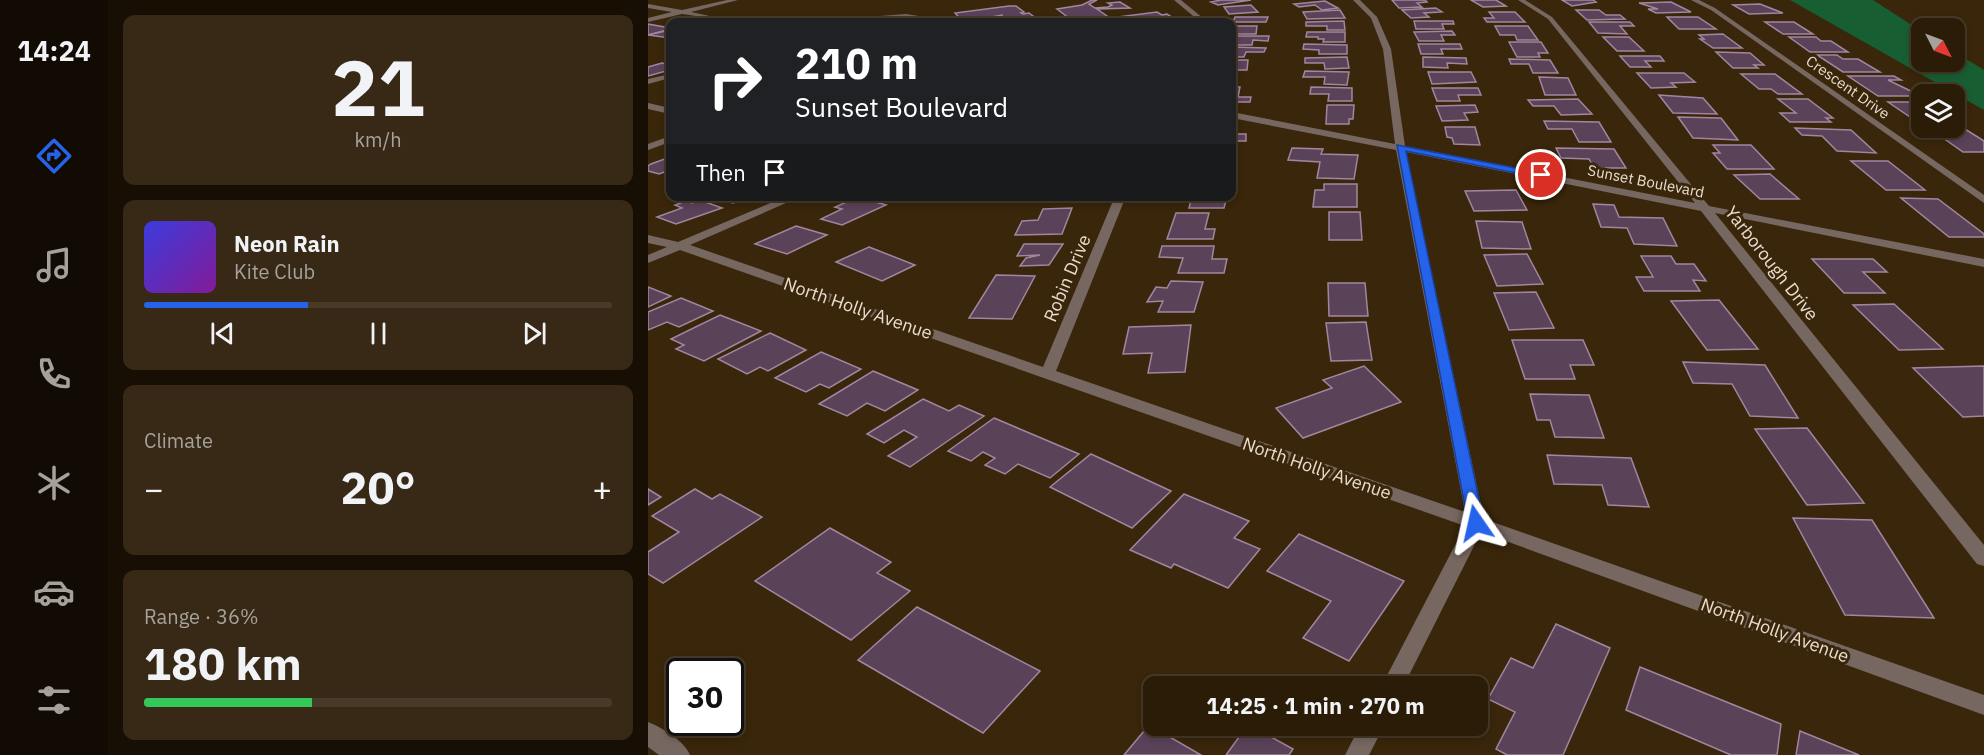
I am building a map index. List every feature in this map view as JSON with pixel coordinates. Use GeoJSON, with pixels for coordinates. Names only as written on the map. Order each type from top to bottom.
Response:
{"type":"FeatureCollection","features":[{"type":"Feature","properties":{"kind":"street"},"geometry":{"type":"LineString","coordinates":[[680,3],[688,5],[710,0]]}},
{"type":"Feature","properties":{"kind":"street"},"geometry":{"type":"LineString","coordinates":[[648,20],[735,0]]}},
{"type":"Feature","properties":{"kind":"street"},"geometry":{"type":"LineString","coordinates":[[1177,0],[1200,18]]}},
{"type":"Feature","properties":{"kind":"street"},"geometry":{"type":"LineString","coordinates":[[1356,0],[1374,17],[1387,49],[1401,147],[1476,523],[1398,676]]}},
{"type":"Feature","properties":{"kind":"street","name":"Yarborough Drive"},"geometry":{"type":"LineString","coordinates":[[1521,0],[1550,18],[1705,208],[1984,559]]}},
{"type":"Feature","properties":{"kind":"street","name":"Crescent Drive"},"geometry":{"type":"LineString","coordinates":[[1694,0],[1713,9],[1984,200]]}},
{"type":"Feature","properties":{"kind":"street"},"geometry":{"type":"LineString","coordinates":[[648,6],[713,18]]}},
{"type":"Feature","properties":{"kind":"street"},"geometry":{"type":"LineString","coordinates":[[882,18],[891,16],[922,18]]}},
{"type":"Feature","properties":{"kind":"street"},"geometry":{"type":"LineString","coordinates":[[648,82],[666,77]]}},
{"type":"Feature","properties":{"kind":"street"},"geometry":{"type":"LineString","coordinates":[[648,106],[666,110]]}},
{"type":"Feature","properties":{"kind":"street","name":"Sunset Boulevard"},"geometry":{"type":"LineString","coordinates":[[1236,116],[1984,263]]}},
{"type":"Feature","properties":{"kind":"street"},"geometry":{"type":"LineString","coordinates":[[648,147],[666,140]]}},
{"type":"Feature","properties":{"kind":"street"},"geometry":{"type":"LineString","coordinates":[[648,259],[785,201]]}},
{"type":"Feature","properties":{"kind":"street","name":"Robin Drive"},"geometry":{"type":"LineString","coordinates":[[1047,374],[1119,201]]}},
{"type":"Feature","properties":{"kind":"street","name":"North Holly Avenue"},"geometry":{"type":"LineString","coordinates":[[648,239],[680,246],[1476,523],[1984,705]]}},
{"type":"Feature","properties":{"kind":"street"},"geometry":{"type":"LineString","coordinates":[[648,733],[678,755]]}},
{"type":"Feature","properties":{"kind":"street"},"geometry":{"type":"LineString","coordinates":[[1357,755],[1367,736]]}},
{"type":"Feature","properties":{"kind":"green space"},"geometry":{"type":"Polygon","coordinates":[[[1790,0],[1873,0],[1911,25],[1911,69],[1790,0]]]}},
{"type":"Feature","properties":{"kind":"green space"},"geometry":{"type":"Polygon","coordinates":[[[1965,58],[1984,70],[1984,110],[1965,99],[1965,84],[1938,84],[1917,72],[1965,72],[1965,58]]]}},
{"type":"Feature","properties":{"kind":"building"},"geometry":{"type":"Polygon","coordinates":[[[1097,0],[1089,4],[1095,8],[1108,7],[1112,5],[1108,3],[1120,2],[1130,8],[1097,9],[1110,18],[1069,18],[1057,9],[1097,0]]]}},
{"type":"Feature","properties":{"kind":"building"},"geometry":{"type":"Polygon","coordinates":[[[1251,0],[1218,5],[1211,2],[1251,0]]]}},
{"type":"Feature","properties":{"kind":"building"},"geometry":{"type":"Polygon","coordinates":[[[1392,0],[1425,0],[1427,2],[1417,3],[1422,7],[1399,8],[1392,0]]]}},
{"type":"Feature","properties":{"kind":"building"},"geometry":{"type":"Polygon","coordinates":[[[1471,0],[1496,0],[1506,6],[1483,7],[1471,0]]]}},
{"type":"Feature","properties":{"kind":"building"},"geometry":{"type":"Polygon","coordinates":[[[1562,0],[1593,0],[1596,2],[1572,6],[1562,0]]]}},
{"type":"Feature","properties":{"kind":"building"},"geometry":{"type":"Polygon","coordinates":[[[1325,1],[1338,8],[1322,10],[1315,5],[1299,7],[1294,4],[1325,1]]]}},
{"type":"Feature","properties":{"kind":"building"},"geometry":{"type":"Polygon","coordinates":[[[1671,2],[1691,12],[1656,13],[1648,9],[1658,9],[1639,3],[1671,2]]]}},
{"type":"Feature","properties":{"kind":"building"},"geometry":{"type":"Polygon","coordinates":[[[1760,4],[1783,13],[1749,14],[1733,5],[1760,4]]]}},
{"type":"Feature","properties":{"kind":"building"},"geometry":{"type":"Polygon","coordinates":[[[1251,5],[1258,12],[1229,14],[1224,7],[1251,5]]]}},
{"type":"Feature","properties":{"kind":"building"},"geometry":{"type":"Polygon","coordinates":[[[1016,6],[1024,12],[1021,13],[1029,13],[1036,18],[994,18],[1003,17],[1002,15],[985,18],[959,18],[955,13],[1016,6]]]}},
{"type":"Feature","properties":{"kind":"building"},"geometry":{"type":"Polygon","coordinates":[[[1436,8],[1442,12],[1424,13],[1429,17],[1411,18],[1402,10],[1436,8]]]}},
{"type":"Feature","properties":{"kind":"building"},"geometry":{"type":"Polygon","coordinates":[[[1340,10],[1345,18],[1307,19],[1303,12],[1340,10]]]}},
{"type":"Feature","properties":{"kind":"building"},"geometry":{"type":"Polygon","coordinates":[[[1576,10],[1599,10],[1606,15],[1620,15],[1625,19],[1587,20],[1576,10]]]}},
{"type":"Feature","properties":{"kind":"building"},"geometry":{"type":"Polygon","coordinates":[[[1157,12],[1170,16],[1166,17],[1168,18],[1110,18],[1157,12]]]}},
{"type":"Feature","properties":{"kind":"building"},"geometry":{"type":"Polygon","coordinates":[[[1489,12],[1515,12],[1525,22],[1487,22],[1484,18],[1494,18],[1489,12]]]}},
{"type":"Feature","properties":{"kind":"building"},"geometry":{"type":"Polygon","coordinates":[[[1268,17],[1266,22],[1236,22],[1235,18],[1268,17]]]}},
{"type":"Feature","properties":{"kind":"building"},"geometry":{"type":"Polygon","coordinates":[[[1667,17],[1698,17],[1716,29],[1679,29],[1667,17]]]}},
{"type":"Feature","properties":{"kind":"building"},"geometry":{"type":"Polygon","coordinates":[[[1344,21],[1345,30],[1327,30],[1327,26],[1306,26],[1306,22],[1344,21]]]}},
{"type":"Feature","properties":{"kind":"building"},"geometry":{"type":"Polygon","coordinates":[[[1414,21],[1453,21],[1454,24],[1442,24],[1444,29],[1416,29],[1414,21]]]}},
{"type":"Feature","properties":{"kind":"building"},"geometry":{"type":"Polygon","coordinates":[[[1589,22],[1630,22],[1634,26],[1620,26],[1627,34],[1598,33],[1589,22]]]}},
{"type":"Feature","properties":{"kind":"building"},"geometry":{"type":"Polygon","coordinates":[[[1765,22],[1794,22],[1813,34],[1783,34],[1765,22]]]}},
{"type":"Feature","properties":{"kind":"building"},"geometry":{"type":"Polygon","coordinates":[[[648,24],[666,27],[666,30],[648,35],[648,24]]]}},
{"type":"Feature","properties":{"kind":"building"},"geometry":{"type":"Polygon","coordinates":[[[1236,26],[1257,26],[1256,34],[1236,34],[1236,26]]]}},
{"type":"Feature","properties":{"kind":"building"},"geometry":{"type":"Polygon","coordinates":[[[1495,26],[1528,26],[1538,40],[1517,40],[1515,35],[1500,35],[1495,26]]]}},
{"type":"Feature","properties":{"kind":"building"},"geometry":{"type":"Polygon","coordinates":[[[666,31],[666,37],[648,35],[666,31]]]}},
{"type":"Feature","properties":{"kind":"building"},"geometry":{"type":"Polygon","coordinates":[[[1452,31],[1455,35],[1441,35],[1444,41],[1419,41],[1414,32],[1452,31]]]}},
{"type":"Feature","properties":{"kind":"building"},"geometry":{"type":"Polygon","coordinates":[[[1307,32],[1345,32],[1345,42],[1323,42],[1324,39],[1318,39],[1318,37],[1306,37],[1307,32]]]}},
{"type":"Feature","properties":{"kind":"building"},"geometry":{"type":"Polygon","coordinates":[[[1723,34],[1742,48],[1713,48],[1700,39],[1704,39],[1699,35],[1723,34]]]}},
{"type":"Feature","properties":{"kind":"building"},"geometry":{"type":"Polygon","coordinates":[[[1236,36],[1269,36],[1268,41],[1253,40],[1252,45],[1236,45],[1236,36]]]}},
{"type":"Feature","properties":{"kind":"building"},"geometry":{"type":"Polygon","coordinates":[[[1603,37],[1629,37],[1644,51],[1617,51],[1603,37]]]}},
{"type":"Feature","properties":{"kind":"building"},"geometry":{"type":"Polygon","coordinates":[[[1789,37],[1816,37],[1821,41],[1831,41],[1848,52],[1810,52],[1789,37]]]}},
{"type":"Feature","properties":{"kind":"building"},"geometry":{"type":"Polygon","coordinates":[[[1509,42],[1541,42],[1548,53],[1538,53],[1540,57],[1517,57],[1509,42]]]}},
{"type":"Feature","properties":{"kind":"building"},"geometry":{"type":"Polygon","coordinates":[[[1304,44],[1347,45],[1347,54],[1319,54],[1319,50],[1303,49],[1304,44]]]}},
{"type":"Feature","properties":{"kind":"building"},"geometry":{"type":"Polygon","coordinates":[[[1418,44],[1460,44],[1462,49],[1441,49],[1443,54],[1421,54],[1418,44]]]}},
{"type":"Feature","properties":{"kind":"building"},"geometry":{"type":"Polygon","coordinates":[[[1236,47],[1266,48],[1264,52],[1246,52],[1244,57],[1236,57],[1236,47]]]}},
{"type":"Feature","properties":{"kind":"building"},"geometry":{"type":"Polygon","coordinates":[[[1716,52],[1750,53],[1764,65],[1754,65],[1758,68],[1733,68],[1716,52]]]}},
{"type":"Feature","properties":{"kind":"building"},"geometry":{"type":"Polygon","coordinates":[[[1817,55],[1837,55],[1843,59],[1858,59],[1880,72],[1843,72],[1817,55]]]}},
{"type":"Feature","properties":{"kind":"building"},"geometry":{"type":"Polygon","coordinates":[[[1620,56],[1660,56],[1664,61],[1645,61],[1651,67],[1630,67],[1620,56]]]}},
{"type":"Feature","properties":{"kind":"building"},"geometry":{"type":"Polygon","coordinates":[[[1347,57],[1349,68],[1325,69],[1324,63],[1305,63],[1305,58],[1347,57]]]}},
{"type":"Feature","properties":{"kind":"building"},"geometry":{"type":"Polygon","coordinates":[[[1423,57],[1466,58],[1467,64],[1447,63],[1448,68],[1423,67],[1423,57]]]}},
{"type":"Feature","properties":{"kind":"building"},"geometry":{"type":"Polygon","coordinates":[[[1509,59],[1550,60],[1558,73],[1533,73],[1529,64],[1511,64],[1509,59]]]}},
{"type":"Feature","properties":{"kind":"building"},"geometry":{"type":"Polygon","coordinates":[[[1236,60],[1248,60],[1247,70],[1236,70],[1236,60]]]}},
{"type":"Feature","properties":{"kind":"building"},"geometry":{"type":"Polygon","coordinates":[[[662,63],[666,64],[666,71],[648,76],[648,67],[662,63]]]}},
{"type":"Feature","properties":{"kind":"building"},"geometry":{"type":"Polygon","coordinates":[[[1305,71],[1349,72],[1347,85],[1324,84],[1325,77],[1303,77],[1305,71]]]}},
{"type":"Feature","properties":{"kind":"building"},"geometry":{"type":"Polygon","coordinates":[[[1428,72],[1471,72],[1476,82],[1432,84],[1428,72]]]}},
{"type":"Feature","properties":{"kind":"building"},"geometry":{"type":"Polygon","coordinates":[[[1637,73],[1684,73],[1695,82],[1671,83],[1676,87],[1651,88],[1637,73]]]}},
{"type":"Feature","properties":{"kind":"building"},"geometry":{"type":"Polygon","coordinates":[[[1741,74],[1775,74],[1802,94],[1778,94],[1771,89],[1759,89],[1741,74]]]}},
{"type":"Feature","properties":{"kind":"building"},"geometry":{"type":"Polygon","coordinates":[[[1848,76],[1894,76],[1901,80],[1888,80],[1911,91],[1911,96],[1878,96],[1848,76]]]}},
{"type":"Feature","properties":{"kind":"building"},"geometry":{"type":"Polygon","coordinates":[[[1539,77],[1568,78],[1576,95],[1545,95],[1539,77]]]}},
{"type":"Feature","properties":{"kind":"building"},"geometry":{"type":"Polygon","coordinates":[[[1236,87],[1240,87],[1238,97],[1251,97],[1250,102],[1236,102],[1236,87]]]}},
{"type":"Feature","properties":{"kind":"building"},"geometry":{"type":"Polygon","coordinates":[[[1311,87],[1352,88],[1352,101],[1328,101],[1329,94],[1310,94],[1311,87]]]}},
{"type":"Feature","properties":{"kind":"building"},"geometry":{"type":"Polygon","coordinates":[[[1432,88],[1478,88],[1481,95],[1458,95],[1460,101],[1437,101],[1432,88]]]}},
{"type":"Feature","properties":{"kind":"building"},"geometry":{"type":"Polygon","coordinates":[[[1659,95],[1703,98],[1717,114],[1673,113],[1659,95]]]}},
{"type":"Feature","properties":{"kind":"building"},"geometry":{"type":"Polygon","coordinates":[[[1578,99],[1592,114],[1561,115],[1554,106],[1533,106],[1528,100],[1578,99]]]}},
{"type":"Feature","properties":{"kind":"building"},"geometry":{"type":"Polygon","coordinates":[[[1778,99],[1808,99],[1833,118],[1826,118],[1831,122],[1790,122],[1780,113],[1796,113],[1778,99]]]}},
{"type":"Feature","properties":{"kind":"building"},"geometry":{"type":"Polygon","coordinates":[[[1888,102],[1911,102],[1911,118],[1888,102]]]}},
{"type":"Feature","properties":{"kind":"building"},"geometry":{"type":"Polygon","coordinates":[[[1327,105],[1354,105],[1353,119],[1349,119],[1349,124],[1326,124],[1327,105]]]}},
{"type":"Feature","properties":{"kind":"building"},"geometry":{"type":"Polygon","coordinates":[[[1475,105],[1478,112],[1464,113],[1468,120],[1442,121],[1436,106],[1475,105]]]}},
{"type":"Feature","properties":{"kind":"building"},"geometry":{"type":"Polygon","coordinates":[[[1678,117],[1721,118],[1738,140],[1693,138],[1678,117]]]}},
{"type":"Feature","properties":{"kind":"building"},"geometry":{"type":"Polygon","coordinates":[[[1544,121],[1599,122],[1611,142],[1579,142],[1572,129],[1548,129],[1544,121]]]}},
{"type":"Feature","properties":{"kind":"building"},"geometry":{"type":"Polygon","coordinates":[[[1445,127],[1475,127],[1480,145],[1454,144],[1452,138],[1447,137],[1445,127]]]}},
{"type":"Feature","properties":{"kind":"building"},"geometry":{"type":"Polygon","coordinates":[[[1795,128],[1851,130],[1876,153],[1837,151],[1822,136],[1802,135],[1795,128]]]}},
{"type":"Feature","properties":{"kind":"building"},"geometry":{"type":"Polygon","coordinates":[[[1965,129],[1984,141],[1984,152],[1963,152],[1943,138],[1965,138],[1965,129]]]}},
{"type":"Feature","properties":{"kind":"building"},"geometry":{"type":"Polygon","coordinates":[[[1236,134],[1246,134],[1246,141],[1236,141],[1236,134]]]}},
{"type":"Feature","properties":{"kind":"building"},"geometry":{"type":"Polygon","coordinates":[[[1713,145],[1751,145],[1774,169],[1727,169],[1713,153],[1720,153],[1713,145]]]}},
{"type":"Feature","properties":{"kind":"building"},"geometry":{"type":"Polygon","coordinates":[[[1292,148],[1323,149],[1321,154],[1358,155],[1354,179],[1317,178],[1320,162],[1288,160],[1292,148]]]}},
{"type":"Feature","properties":{"kind":"building"},"geometry":{"type":"Polygon","coordinates":[[[1556,148],[1614,149],[1626,168],[1594,168],[1589,159],[1561,158],[1556,148]]]}},
{"type":"Feature","properties":{"kind":"building"},"geometry":{"type":"Polygon","coordinates":[[[666,158],[666,171],[659,174],[648,171],[648,166],[666,158]]]}},
{"type":"Feature","properties":{"kind":"building"},"geometry":{"type":"Polygon","coordinates":[[[1851,161],[1888,161],[1925,190],[1886,190],[1851,161]]]}},
{"type":"Feature","properties":{"kind":"building"},"geometry":{"type":"Polygon","coordinates":[[[1770,174],[1799,199],[1760,199],[1734,175],[1770,174]]]}},
{"type":"Feature","properties":{"kind":"building"},"geometry":{"type":"Polygon","coordinates":[[[1324,184],[1357,184],[1357,207],[1313,207],[1315,190],[1324,190],[1324,184]]]}},
{"type":"Feature","properties":{"kind":"building"},"geometry":{"type":"Polygon","coordinates":[[[1516,190],[1527,210],[1474,211],[1465,191],[1516,190]]]}},
{"type":"Feature","properties":{"kind":"building"},"geometry":{"type":"Polygon","coordinates":[[[1901,198],[1938,199],[1984,234],[1984,237],[1949,237],[1901,198]]]}},
{"type":"Feature","properties":{"kind":"building"},"geometry":{"type":"Polygon","coordinates":[[[686,201],[692,203],[703,201],[722,208],[676,224],[657,217],[682,208],[675,205],[686,201]]]}},
{"type":"Feature","properties":{"kind":"building"},"geometry":{"type":"Polygon","coordinates":[[[849,201],[872,201],[886,205],[842,225],[821,219],[842,209],[835,207],[849,201]]]}},
{"type":"Feature","properties":{"kind":"building"},"geometry":{"type":"Polygon","coordinates":[[[1191,201],[1226,201],[1224,208],[1189,208],[1191,201]]]}},
{"type":"Feature","properties":{"kind":"building"},"geometry":{"type":"Polygon","coordinates":[[[1593,204],[1614,205],[1619,217],[1663,218],[1677,246],[1634,244],[1627,228],[1601,227],[1593,204]]]}},
{"type":"Feature","properties":{"kind":"building"},"geometry":{"type":"Polygon","coordinates":[[[1072,208],[1062,234],[1015,235],[1022,221],[1038,220],[1043,209],[1072,208]]]}},
{"type":"Feature","properties":{"kind":"building"},"geometry":{"type":"Polygon","coordinates":[[[1329,212],[1360,212],[1362,240],[1329,240],[1329,212]]]}},
{"type":"Feature","properties":{"kind":"building"},"geometry":{"type":"Polygon","coordinates":[[[1176,213],[1209,213],[1205,229],[1215,229],[1213,239],[1167,239],[1176,213]]]}},
{"type":"Feature","properties":{"kind":"building"},"geometry":{"type":"Polygon","coordinates":[[[1476,221],[1522,222],[1531,249],[1482,248],[1476,221]]]}},
{"type":"Feature","properties":{"kind":"building"},"geometry":{"type":"Polygon","coordinates":[[[796,226],[827,235],[787,254],[755,244],[796,226]]]}},
{"type":"Feature","properties":{"kind":"building"},"geometry":{"type":"Polygon","coordinates":[[[1024,244],[1063,244],[1049,265],[1020,266],[1026,258],[1040,255],[1017,256],[1024,244]]]}},
{"type":"Feature","properties":{"kind":"building"},"geometry":{"type":"Polygon","coordinates":[[[1162,246],[1214,246],[1212,259],[1227,259],[1224,273],[1178,273],[1183,258],[1159,257],[1162,246]]]}},
{"type":"Feature","properties":{"kind":"building"},"geometry":{"type":"Polygon","coordinates":[[[869,247],[915,265],[882,281],[836,262],[869,247]]]}},
{"type":"Feature","properties":{"kind":"building"},"geometry":{"type":"Polygon","coordinates":[[[1527,254],[1543,284],[1497,286],[1484,255],[1527,254]]]}},
{"type":"Feature","properties":{"kind":"building"},"geometry":{"type":"Polygon","coordinates":[[[1641,256],[1671,256],[1676,264],[1694,264],[1706,281],[1693,280],[1700,291],[1644,291],[1636,277],[1653,277],[1641,256]]]}},
{"type":"Feature","properties":{"kind":"building"},"geometry":{"type":"Polygon","coordinates":[[[1812,259],[1873,259],[1887,272],[1863,272],[1885,293],[1844,293],[1812,259]]]}},
{"type":"Feature","properties":{"kind":"building"},"geometry":{"type":"Polygon","coordinates":[[[996,275],[1035,276],[1012,319],[969,318],[996,275]]]}},
{"type":"Feature","properties":{"kind":"building"},"geometry":{"type":"Polygon","coordinates":[[[1171,281],[1203,282],[1194,312],[1158,312],[1163,301],[1147,302],[1156,287],[1167,288],[1171,281]]]}},
{"type":"Feature","properties":{"kind":"building"},"geometry":{"type":"Polygon","coordinates":[[[1328,283],[1365,283],[1368,316],[1329,316],[1328,283]]]}},
{"type":"Feature","properties":{"kind":"building"},"geometry":{"type":"Polygon","coordinates":[[[648,287],[671,296],[648,307],[648,287]]]}},
{"type":"Feature","properties":{"kind":"building"},"geometry":{"type":"Polygon","coordinates":[[[1536,292],[1554,328],[1509,330],[1494,293],[1536,292]]]}},
{"type":"Feature","properties":{"kind":"building"},"geometry":{"type":"Polygon","coordinates":[[[681,298],[713,311],[679,327],[667,322],[648,330],[648,312],[681,298]]]}},
{"type":"Feature","properties":{"kind":"building"},"geometry":{"type":"Polygon","coordinates":[[[1719,300],[1758,349],[1707,350],[1671,301],[1719,300]]]}},
{"type":"Feature","properties":{"kind":"building"},"geometry":{"type":"Polygon","coordinates":[[[1894,304],[1943,349],[1899,350],[1853,305],[1894,304]]]}},
{"type":"Feature","properties":{"kind":"building"},"geometry":{"type":"Polygon","coordinates":[[[720,315],[761,331],[704,361],[676,349],[684,345],[671,339],[720,315]]]}},
{"type":"Feature","properties":{"kind":"building"},"geometry":{"type":"Polygon","coordinates":[[[1366,322],[1372,360],[1331,361],[1326,323],[1366,322]]]}},
{"type":"Feature","properties":{"kind":"building"},"geometry":{"type":"Polygon","coordinates":[[[1191,325],[1185,372],[1148,373],[1152,353],[1123,354],[1129,327],[1191,325]]]}},
{"type":"Feature","properties":{"kind":"building"},"geometry":{"type":"Polygon","coordinates":[[[770,333],[806,350],[768,371],[760,367],[747,374],[718,359],[770,333]]]}},
{"type":"Feature","properties":{"kind":"building"},"geometry":{"type":"Polygon","coordinates":[[[1512,340],[1583,340],[1594,365],[1570,365],[1575,379],[1525,379],[1512,340]]]}},
{"type":"Feature","properties":{"kind":"building"},"geometry":{"type":"Polygon","coordinates":[[[821,352],[861,369],[829,388],[820,384],[806,392],[775,378],[821,352]]]}},
{"type":"Feature","properties":{"kind":"building"},"geometry":{"type":"Polygon","coordinates":[[[1683,362],[1765,365],[1798,418],[1750,416],[1732,384],[1693,383],[1683,362]]]}},
{"type":"Feature","properties":{"kind":"building"},"geometry":{"type":"Polygon","coordinates":[[[1364,366],[1401,402],[1303,438],[1276,408],[1332,388],[1323,380],[1364,366]]]}},
{"type":"Feature","properties":{"kind":"building"},"geometry":{"type":"Polygon","coordinates":[[[1984,366],[1984,416],[1963,417],[1913,368],[1984,366]]]}},
{"type":"Feature","properties":{"kind":"building"},"geometry":{"type":"Polygon","coordinates":[[[873,371],[918,390],[885,411],[867,403],[847,416],[819,404],[873,371]]]}},
{"type":"Feature","properties":{"kind":"building"},"geometry":{"type":"Polygon","coordinates":[[[1530,394],[1589,395],[1604,438],[1555,437],[1550,420],[1537,420],[1530,394]]]}},
{"type":"Feature","properties":{"kind":"building"},"geometry":{"type":"Polygon","coordinates":[[[923,399],[949,411],[959,405],[984,416],[910,467],[888,456],[917,437],[904,430],[884,443],[867,434],[923,399]]]}},
{"type":"Feature","properties":{"kind":"building"},"geometry":{"type":"Polygon","coordinates":[[[994,418],[1079,454],[1050,478],[1018,464],[1005,474],[985,465],[995,458],[983,452],[971,461],[948,451],[994,418]]]}},
{"type":"Feature","properties":{"kind":"building"},"geometry":{"type":"Polygon","coordinates":[[[1807,428],[1864,503],[1807,505],[1755,429],[1807,428]]]}},
{"type":"Feature","properties":{"kind":"building"},"geometry":{"type":"Polygon","coordinates":[[[1091,454],[1171,491],[1132,528],[1050,487],[1091,454]]]}},
{"type":"Feature","properties":{"kind":"building"},"geometry":{"type":"Polygon","coordinates":[[[1547,455],[1631,458],[1649,507],[1608,505],[1602,485],[1554,484],[1547,455]]]}},
{"type":"Feature","properties":{"kind":"building"},"geometry":{"type":"Polygon","coordinates":[[[648,489],[661,497],[648,505],[648,489]]]}},
{"type":"Feature","properties":{"kind":"building"},"geometry":{"type":"Polygon","coordinates":[[[695,489],[712,499],[720,494],[762,517],[663,583],[648,574],[648,552],[679,532],[652,516],[695,489]]]}},
{"type":"Feature","properties":{"kind":"building"},"geometry":{"type":"Polygon","coordinates":[[[1184,494],[1249,521],[1234,538],[1260,549],[1228,588],[1174,564],[1171,568],[1130,550],[1184,494]]]}},
{"type":"Feature","properties":{"kind":"building"},"geometry":{"type":"Polygon","coordinates":[[[1793,518],[1872,520],[1934,618],[1845,615],[1793,518]]]}},
{"type":"Feature","properties":{"kind":"building"},"geometry":{"type":"Polygon","coordinates":[[[830,528],[891,562],[877,573],[910,591],[851,640],[755,581],[830,528]]]}},
{"type":"Feature","properties":{"kind":"building"},"geometry":{"type":"Polygon","coordinates":[[[1299,534],[1404,581],[1349,661],[1303,638],[1331,601],[1267,571],[1299,534]]]}},
{"type":"Feature","properties":{"kind":"building"},"geometry":{"type":"Polygon","coordinates":[[[917,607],[1040,671],[983,733],[858,660],[917,607]]]}},
{"type":"Feature","properties":{"kind":"building"},"geometry":{"type":"Polygon","coordinates":[[[1556,624],[1610,648],[1563,755],[1507,755],[1496,749],[1515,712],[1488,699],[1511,658],[1533,668],[1556,624]]]}},
{"type":"Feature","properties":{"kind":"building"},"geometry":{"type":"Polygon","coordinates":[[[1640,667],[1781,724],[1777,755],[1731,755],[1626,710],[1640,667]]]}},
{"type":"Feature","properties":{"kind":"building"},"geometry":{"type":"Polygon","coordinates":[[[1800,731],[1859,755],[1796,755],[1800,731]]]}},
{"type":"Feature","properties":{"kind":"building"},"geometry":{"type":"Polygon","coordinates":[[[1143,732],[1143,736],[1168,736],[1201,755],[1124,755],[1143,732]]]}},
{"type":"Feature","properties":{"kind":"building"},"geometry":{"type":"Polygon","coordinates":[[[1240,736],[1269,736],[1293,749],[1289,755],[1226,755],[1240,736]]]}},
{"type":"Feature","properties":{"kind":"route"},"geometry":{"type":"LineString","coordinates":[[1476,523],[1401,147],[1541,175]]}}]}
